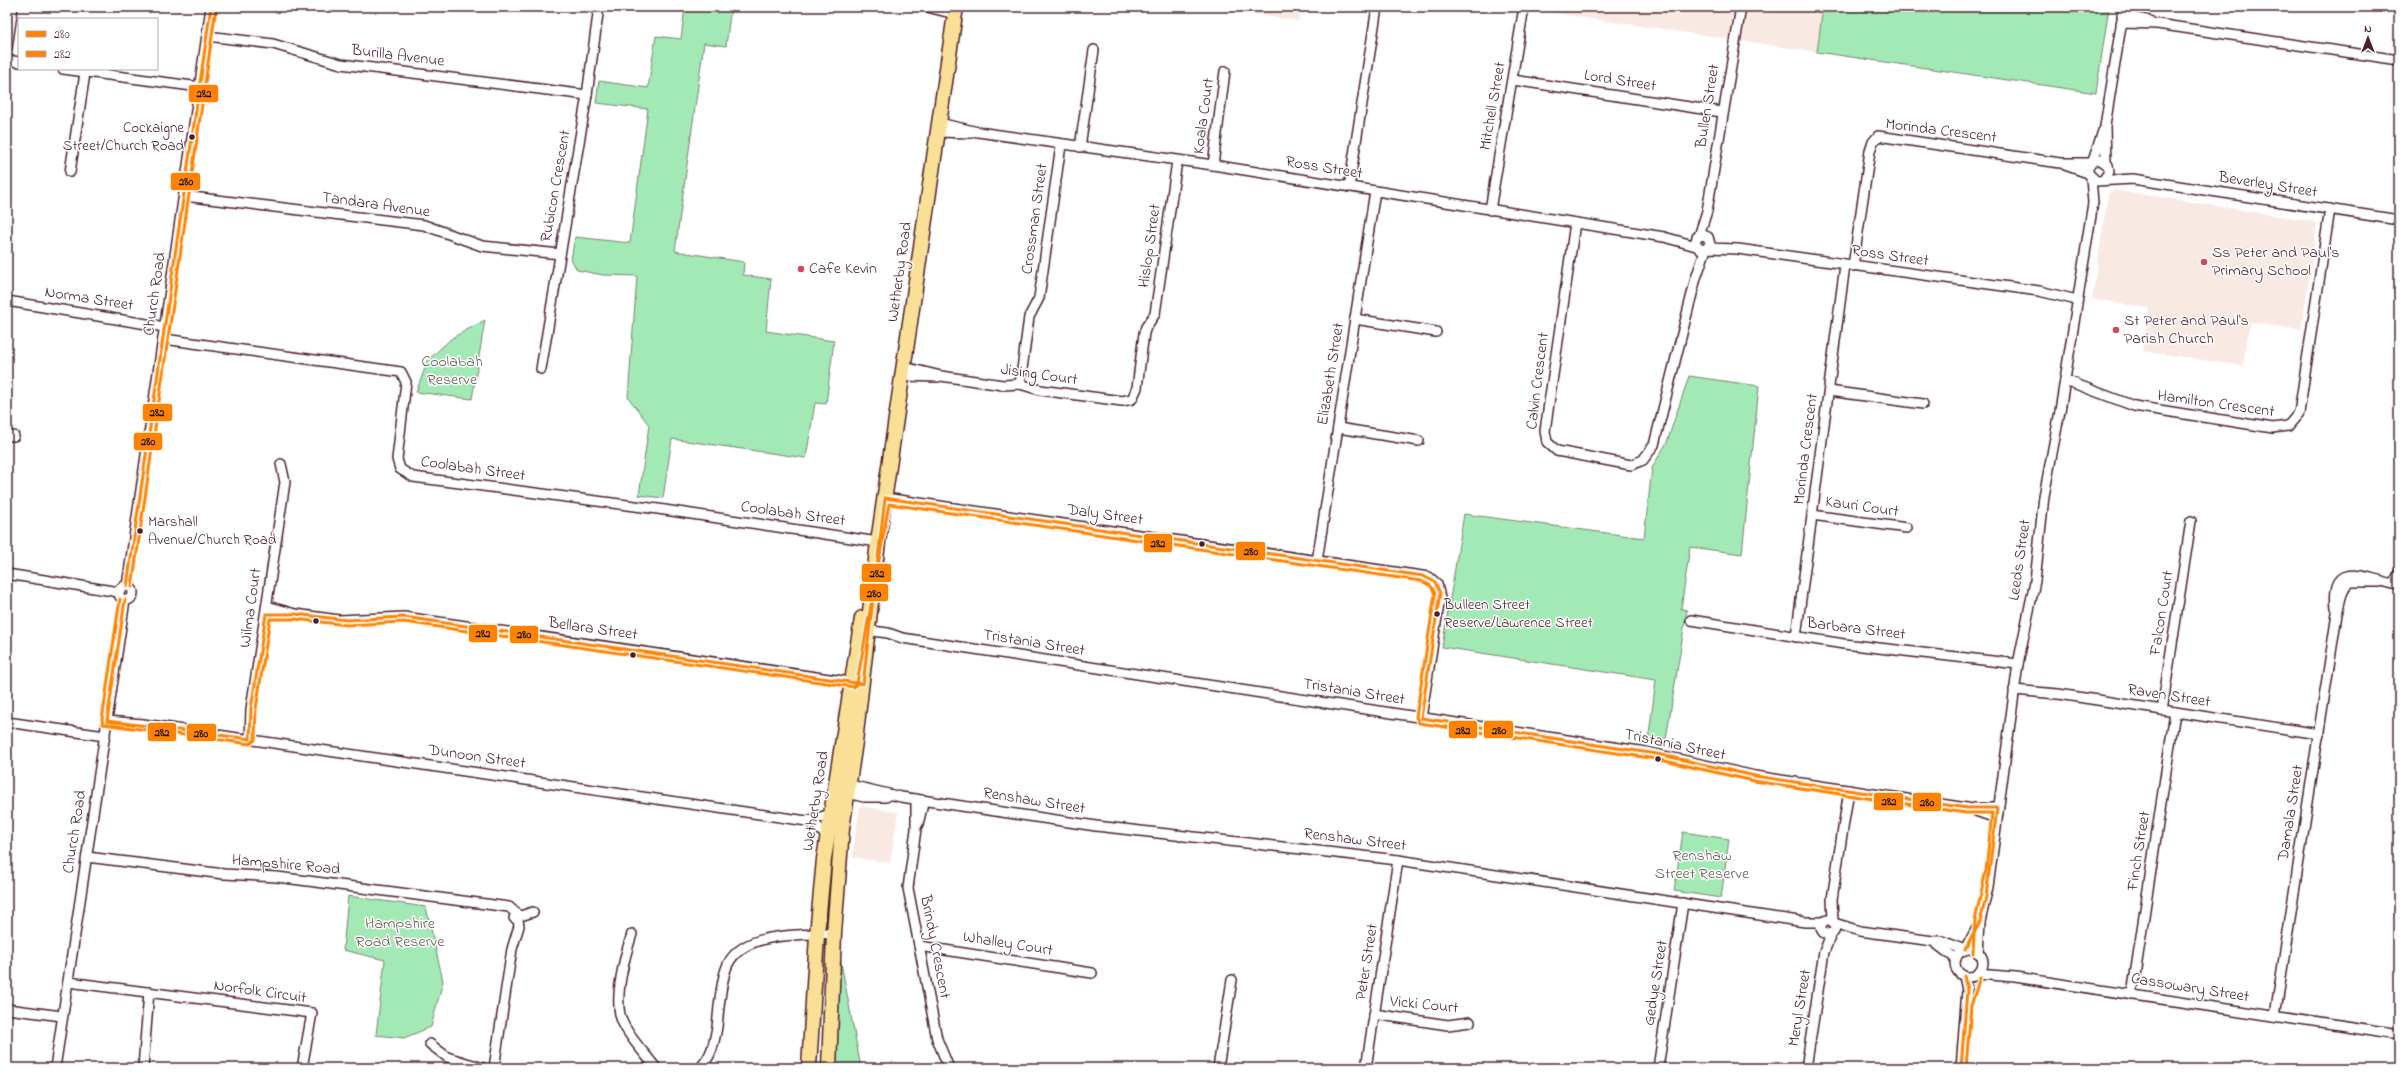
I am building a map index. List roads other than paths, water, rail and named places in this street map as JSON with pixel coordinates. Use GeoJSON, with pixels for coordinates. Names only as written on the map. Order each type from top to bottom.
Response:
{"type":"FeatureCollection","features":[{"type":"Feature","properties":{"kind":"main road","name":"Wetherby Road"},"geometry":{"type":"LineString","coordinates":[[809,1068],[817,934],[827,837],[835,787],[866,632],[955,10]]}},
{"type":"Feature","properties":{"kind":"main road","name":"Wetherby Road"},"geometry":{"type":"LineString","coordinates":[[829,1068],[834,933],[842,829],[849,790],[857,683]]}},
{"type":"Feature","properties":{"kind":"street"},"geometry":{"type":"LineString","coordinates":[[7,48],[13,7]]}},
{"type":"Feature","properties":{"kind":"street","name":"Church Road"},"geometry":{"type":"LineString","coordinates":[[127,586],[211,7]]}},
{"type":"Feature","properties":{"kind":"street","name":"Rubicon Crescent"},"geometry":{"type":"LineString","coordinates":[[541,369],[587,96],[599,7]]}},
{"type":"Feature","properties":{"kind":"street"},"geometry":{"type":"LineString","coordinates":[[927,7],[955,10]]}},
{"type":"Feature","properties":{"kind":"street"},"geometry":{"type":"LineString","coordinates":[[1348,186],[1377,7]]}},
{"type":"Feature","properties":{"kind":"street","name":"Mitchell Street"},"geometry":{"type":"LineString","coordinates":[[1490,210],[1513,80],[1524,7]]}},
{"type":"Feature","properties":{"kind":"street","name":"Bullen Street"},"geometry":{"type":"LineString","coordinates":[[1643,460],[1654,445],[1696,278],[1722,112],[1741,7]]}},
{"type":"Feature","properties":{"kind":"street"},"geometry":{"type":"LineString","coordinates":[[2090,176],[2092,162],[2105,126],[2122,15],[2157,24],[2399,60]]}},
{"type":"Feature","properties":{"kind":"street","name":"Burilla Avenue"},"geometry":{"type":"LineString","coordinates":[[207,36],[274,44],[341,64],[587,96]]}},
{"type":"Feature","properties":{"kind":"street"},"geometry":{"type":"LineString","coordinates":[[1080,147],[1094,50]]}},
{"type":"Feature","properties":{"kind":"street"},"geometry":{"type":"LineString","coordinates":[[7,60],[18,62]]}},
{"type":"Feature","properties":{"kind":"street"},"geometry":{"type":"LineString","coordinates":[[68,70],[200,87]]}},
{"type":"Feature","properties":{"kind":"street","name":"Koala Court"},"geometry":{"type":"LineString","coordinates":[[1212,165],[1225,72]]}},
{"type":"Feature","properties":{"kind":"street"},"geometry":{"type":"LineString","coordinates":[[70,172],[85,73]]}},
{"type":"Feature","properties":{"kind":"street","name":"Lord Street"},"geometry":{"type":"LineString","coordinates":[[1513,80],[1722,112]]}},
{"type":"Feature","properties":{"kind":"street"},"geometry":{"type":"LineString","coordinates":[[2105,126],[2107,166]]}},
{"type":"Feature","properties":{"kind":"street","name":"Ross Street"},"geometry":{"type":"LineString","coordinates":[[938,127],[1212,165],[1849,266],[2078,297]]}},
{"type":"Feature","properties":{"kind":"street","name":"Morinda Crescent"},"geometry":{"type":"LineString","coordinates":[[1796,637],[1829,391],[1849,266],[1870,151],[1873,142],[1878,136],[2060,163],[2092,162],[2099,160],[2107,166]]}},
{"type":"Feature","properties":{"kind":"street","name":"Crossman Street"},"geometry":{"type":"LineString","coordinates":[[1020,384],[1029,317],[1039,298],[1061,145]]}},
{"type":"Feature","properties":{"kind":"street","name":"Hislop Street"},"geometry":{"type":"LineString","coordinates":[[1132,399],[1137,388],[1144,333],[1155,314],[1177,161]]}},
{"type":"Feature","properties":{"kind":"street","name":"Morinda Crescent"},"geometry":{"type":"LineString","coordinates":[[2060,163],[2103,180]]}},
{"type":"Feature","properties":{"kind":"street","name":"Beverley Street"},"geometry":{"type":"LineString","coordinates":[[2107,166],[2133,179]]}},
{"type":"Feature","properties":{"kind":"street","name":"Leeds Street"},"geometry":{"type":"LineString","coordinates":[[1978,953],[1980,922],[1990,879],[1997,808],[2014,690],[2035,581],[2044,496],[2065,380],[2093,203],[2103,180],[2107,166]]}},
{"type":"Feature","properties":{"kind":"street","name":"Leeds Street"},"geometry":{"type":"LineString","coordinates":[[2090,176],[2093,203]]}},
{"type":"Feature","properties":{"kind":"street","name":"Beverley Street"},"geometry":{"type":"LineString","coordinates":[[2103,180],[2133,179],[2399,220]]}},
{"type":"Feature","properties":{"kind":"street","name":"Elizabeth Street"},"geometry":{"type":"LineString","coordinates":[[1317,561],[1375,191]]}},
{"type":"Feature","properties":{"kind":"street","name":"Tandara Avenue"},"geometry":{"type":"LineString","coordinates":[[184,196],[424,225],[482,246],[560,254]]}},
{"type":"Feature","properties":{"kind":"street","name":"Hamilton Crescent"},"geometry":{"type":"LineString","coordinates":[[2065,380],[2143,408],[2273,428],[2288,426],[2299,413],[2330,209]]}},
{"type":"Feature","properties":{"kind":"street","name":"Calvin Crescent"},"geometry":{"type":"LineString","coordinates":[[1575,223],[1545,431],[1547,442],[1557,451],[1631,465],[1643,460]]}},
{"type":"Feature","properties":{"kind":"street","name":"Norma Street"},"geometry":{"type":"LineString","coordinates":[[7,301],[165,327]]}},
{"type":"Feature","properties":{"kind":"street"},"geometry":{"type":"LineString","coordinates":[[1355,319],[1436,332]]}},
{"type":"Feature","properties":{"kind":"street","name":"Coolabah Street"},"geometry":{"type":"LineString","coordinates":[[164,339],[401,372],[406,382],[397,459],[400,469],[413,477],[658,509],[878,542]]}},
{"type":"Feature","properties":{"kind":"street","name":"Jising Court"},"geometry":{"type":"LineString","coordinates":[[903,371],[1003,385],[1020,384],[1040,390],[1122,402],[1132,399]]}},
{"type":"Feature","properties":{"kind":"street"},"geometry":{"type":"LineString","coordinates":[[1829,391],[1923,404]]}},
{"type":"Feature","properties":{"kind":"street"},"geometry":{"type":"LineString","coordinates":[[1338,428],[1419,441]]}},
{"type":"Feature","properties":{"kind":"street","name":"Wilma Court"},"geometry":{"type":"LineString","coordinates":[[247,739],[285,482],[281,464]]}},
{"type":"Feature","properties":{"kind":"street","name":"Daly Street"},"geometry":{"type":"LineString","coordinates":[[885,498],[1423,576],[1433,579],[1437,584],[1440,598],[1421,718]]}},
{"type":"Feature","properties":{"kind":"street","name":"Kauri Court"},"geometry":{"type":"LineString","coordinates":[[1812,515],[1907,528]]}},
{"type":"Feature","properties":{"kind":"street","name":"Falcon Court"},"geometry":{"type":"LineString","coordinates":[[2162,710],[2191,521]]}},
{"type":"Feature","properties":{"kind":"street"},"geometry":{"type":"LineString","coordinates":[[2396,585],[2399,573]]}},
{"type":"Feature","properties":{"kind":"street"},"geometry":{"type":"LineString","coordinates":[[7,574],[119,592]]}},
{"type":"Feature","properties":{"kind":"street","name":"Damala Street"},"geometry":{"type":"LineString","coordinates":[[2275,1016],[2318,734],[2337,614],[2343,591],[2344,580],[2351,582],[2380,582],[2396,585]]}},
{"type":"Feature","properties":{"kind":"street"},"geometry":{"type":"LineString","coordinates":[[127,586],[132,588],[133,593],[131,598],[125,600],[120,597],[119,592],[122,587],[127,586]]}},
{"type":"Feature","properties":{"kind":"street","name":"Church Road"},"geometry":{"type":"LineString","coordinates":[[54,1068],[125,600]]}},
{"type":"Feature","properties":{"kind":"street","name":"Bellara Street"},"geometry":{"type":"LineString","coordinates":[[266,610],[339,620],[404,617],[857,683]]}},
{"type":"Feature","properties":{"kind":"street","name":"Barbara Street"},"geometry":{"type":"LineString","coordinates":[[1691,620],[1796,637],[2018,664]]}},
{"type":"Feature","properties":{"kind":"street","name":"Tristania Street"},"geometry":{"type":"LineString","coordinates":[[866,632],[1646,752],[1734,772],[1849,790],[1967,808],[1997,808]]}},
{"type":"Feature","properties":{"kind":"street","name":"Raven Street"},"geometry":{"type":"LineString","coordinates":[[2014,690],[2176,712],[2318,734]]}},
{"type":"Feature","properties":{"kind":"street","name":"Finch Street"},"geometry":{"type":"LineString","coordinates":[[2132,995],[2176,712]]}},
{"type":"Feature","properties":{"kind":"street","name":"Dunoon Street"},"geometry":{"type":"LineString","coordinates":[[107,718],[807,821],[818,826],[827,837]]}},
{"type":"Feature","properties":{"kind":"street"},"geometry":{"type":"LineString","coordinates":[[7,722],[104,736]]}},
{"type":"Feature","properties":{"kind":"street","name":"Renshaw Street"},"geometry":{"type":"LineString","coordinates":[[835,787],[1102,826],[1398,860],[1860,931],[1943,941],[1965,950]]}},
{"type":"Feature","properties":{"kind":"street"},"geometry":{"type":"LineString","coordinates":[[1828,926],[1849,790]]}},
{"type":"Feature","properties":{"kind":"street","name":"Brindy Crescent"},"geometry":{"type":"LineString","coordinates":[[920,799],[908,888],[937,1039],[949,1068]]}},
{"type":"Feature","properties":{"kind":"street","name":"Tristania Street"},"geometry":{"type":"LineString","coordinates":[[1967,808],[1996,818]]}},
{"type":"Feature","properties":{"kind":"street","name":"Dunoon Street"},"geometry":{"type":"LineString","coordinates":[[807,821],[831,814]]}},
{"type":"Feature","properties":{"kind":"street","name":"Hampshire Road"},"geometry":{"type":"LineString","coordinates":[[87,857],[224,874],[277,877],[482,904],[506,912],[515,918]]}},
{"type":"Feature","properties":{"kind":"street","name":"Peter Street"},"geometry":{"type":"LineString","coordinates":[[1366,1068],[1398,860]]}},
{"type":"Feature","properties":{"kind":"street","name":"Gedye Street"},"geometry":{"type":"LineString","coordinates":[[1658,1068],[1683,903]]}},
{"type":"Feature","properties":{"kind":"street"},"geometry":{"type":"LineString","coordinates":[[494,1068],[512,949],[515,918],[533,912]]}},
{"type":"Feature","properties":{"kind":"street","name":"Leeds Street"},"geometry":{"type":"LineString","coordinates":[[1965,950],[1980,922]]}},
{"type":"Feature","properties":{"kind":"street","name":"Meryl Street"},"geometry":{"type":"LineString","coordinates":[[1806,1068],[1828,926]]}},
{"type":"Feature","properties":{"kind":"street"},"geometry":{"type":"LineString","coordinates":[[700,1068],[707,1061],[713,1049],[725,970],[733,955],[754,941],[834,933]]}},
{"type":"Feature","properties":{"kind":"street"},"geometry":{"type":"LineString","coordinates":[[632,934],[620,991],[620,1015],[626,1030],[656,1068]]}},
{"type":"Feature","properties":{"kind":"street"},"geometry":{"type":"LineString","coordinates":[[1933,941],[1956,959]]}},
{"type":"Feature","properties":{"kind":"street","name":"Whalley Court"},"geometry":{"type":"LineString","coordinates":[[919,946],[1092,973]]}},
{"type":"Feature","properties":{"kind":"street"},"geometry":{"type":"LineString","coordinates":[[1961,1068],[1967,990],[1964,976],[1956,967],[1956,959],[1965,950],[1978,953],[1983,963],[1994,970],[2015,977]]}},
{"type":"Feature","properties":{"kind":"street"},"geometry":{"type":"LineString","coordinates":[[1966,1005],[1976,975],[1983,963]]}},
{"type":"Feature","properties":{"kind":"street"},"geometry":{"type":"LineString","coordinates":[[1964,976],[1976,975]]}},
{"type":"Feature","properties":{"kind":"street","name":"Cassowary Street"},"geometry":{"type":"LineString","coordinates":[[1976,975],[2015,977],[2399,1035]]}},
{"type":"Feature","properties":{"kind":"street"},"geometry":{"type":"LineString","coordinates":[[1218,1068],[1232,980]]}},
{"type":"Feature","properties":{"kind":"street","name":"Norfolk Circuit"},"geometry":{"type":"LineString","coordinates":[[68,982],[312,1013],[302,1068]]}},
{"type":"Feature","properties":{"kind":"street"},"geometry":{"type":"LineString","coordinates":[[143,1068],[149,992]]}},
{"type":"Feature","properties":{"kind":"street"},"geometry":{"type":"LineString","coordinates":[[7,1009],[62,1016]]}},
{"type":"Feature","properties":{"kind":"street","name":"Vicki Court"},"geometry":{"type":"LineString","coordinates":[[1374,1014],[1448,1025],[1470,1022]]}},
{"type":"Feature","properties":{"kind":"street"},"geometry":{"type":"LineString","coordinates":[[430,1044],[447,1057],[483,1068]]}},
{"type":"Feature","properties":{"kind":"place","name":"Cockaigne Street/Church Road"},"geometry":{"type":"Point","coordinates":[192,137]}},
{"type":"Feature","properties":{"kind":"place","name":"Ss Peter and Paul's Primary School"},"geometry":{"type":"Point","coordinates":[2204,262]}},
{"type":"Feature","properties":{"kind":"place","name":"Cafe Kevin"},"geometry":{"type":"Point","coordinates":[801,269]}},
{"type":"Feature","properties":{"kind":"place","name":"St Peter and Paul's Parish Church"},"geometry":{"type":"Point","coordinates":[2116,330]}},
{"type":"Feature","properties":{"kind":"place","name":"Marshall Avenue/Church Road"},"geometry":{"type":"Point","coordinates":[140,531]}},
{"type":"Feature","properties":{"kind":"place","name":"Bulleen Street Reserve/Lawrence Street"},"geometry":{"type":"Point","coordinates":[1437,614]}},
{"type":"Feature","properties":{"kind":"park label","name":"Coolabah Reserve"},"geometry":{"type":"Point","coordinates":[452,371]}},
{"type":"Feature","properties":{"kind":"park label","name":"Renshaw Street Reserve"},"geometry":{"type":"Point","coordinates":[1702,865]}},
{"type":"Feature","properties":{"kind":"park label","name":"Hampshire Road Reserve"},"geometry":{"type":"Point","coordinates":[400,933]}}]}
